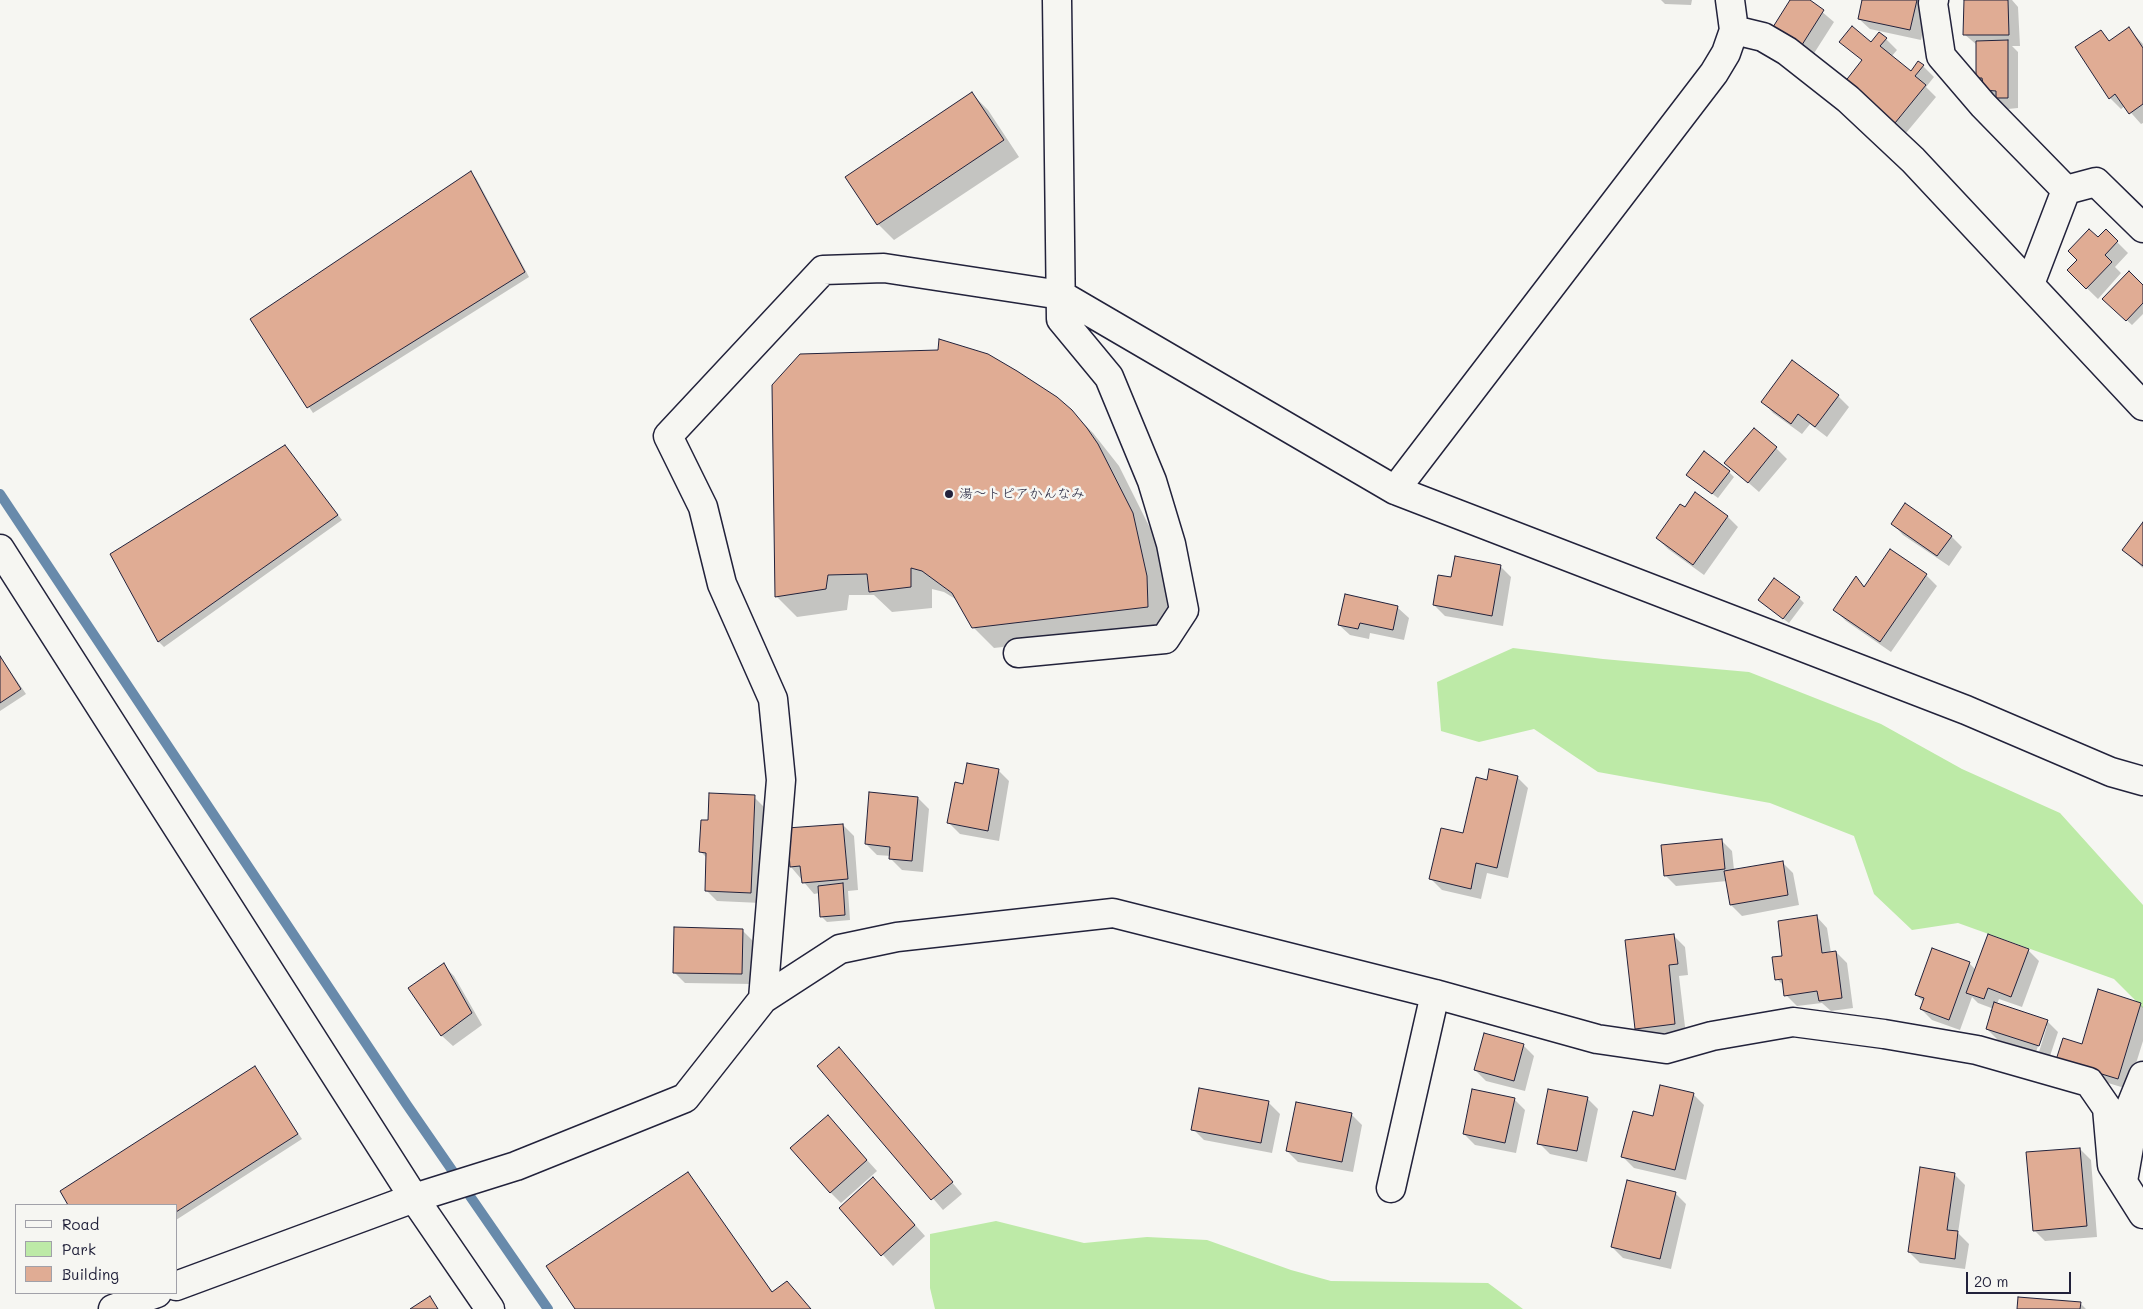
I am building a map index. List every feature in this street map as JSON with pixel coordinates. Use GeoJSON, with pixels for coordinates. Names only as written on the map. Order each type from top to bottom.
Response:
{"type":"FeatureCollection","features":[{"type":"Feature","properties":{"kind":"street"},"geometry":{"type":"LineString","coordinates":[[1018,652],[1165,639],[1184,610],[1171,544],[1152,481],[1109,377],[1061,319],[1056,0]]}},
{"type":"Feature","properties":{"kind":"street"},"geometry":{"type":"LineString","coordinates":[[1394,490],[1714,73],[1726,53],[1734,30],[1730,0]]}},
{"type":"Feature","properties":{"kind":"street"},"geometry":{"type":"LineString","coordinates":[[1934,0],[1932,4],[1941,56],[1983,105],[2066,190]]}},
{"type":"Feature","properties":{"kind":"street"},"geometry":{"type":"LineString","coordinates":[[1734,30],[1763,37],[1787,51],[1848,99],[1913,160],[2143,406]]}},
{"type":"Feature","properties":{"kind":"street"},"geometry":{"type":"LineString","coordinates":[[2066,190],[2096,182],[2143,228]]}},
{"type":"Feature","properties":{"kind":"street"},"geometry":{"type":"LineString","coordinates":[[2030,284],[2066,190]]}},
{"type":"Feature","properties":{"kind":"street"},"geometry":{"type":"LineString","coordinates":[[763,999],[781,780],[773,699],[722,584],[704,507],[668,436],[824,270],[884,268],[1060,295],[1394,490],[1966,710],[2110,772],[2143,781]]}},
{"type":"Feature","properties":{"kind":"street"},"geometry":{"type":"LineString","coordinates":[[0,549],[414,1198],[490,1309]]}},
{"type":"Feature","properties":{"kind":"street"},"geometry":{"type":"LineString","coordinates":[[178,1285],[414,1198],[516,1166],[685,1098],[763,999],[840,949],[897,937],[1113,913],[1435,994],[1597,1039],[1666,1049],[1712,1036],[1793,1022],[1884,1034],[1977,1050],[2089,1082],[2107,1108],[2112,1165],[2143,1214]]}},
{"type":"Feature","properties":{"kind":"street"},"geometry":{"type":"LineString","coordinates":[[1391,1188],[1435,994]]}},
{"type":"Feature","properties":{"kind":"street"},"geometry":{"type":"LineString","coordinates":[[2123,1181],[2130,1146],[2130,1108],[2143,1076]]}},
{"type":"Feature","properties":{"kind":"street"},"geometry":{"type":"LineString","coordinates":[[113,1309],[154,1294]]}},
{"type":"Feature","properties":{"kind":"green space"},"geometry":{"type":"Polygon","coordinates":[[[1513,648],[1603,659],[1749,672],[1881,724],[1962,769],[2060,813],[2143,905],[2143,1008],[2114,979],[1958,923],[1912,930],[1874,894],[1854,836],[1770,803],[1598,772],[1534,729],[1479,742],[1441,731],[1437,682],[1513,648]]]}},
{"type":"Feature","properties":{"kind":"green space"},"geometry":{"type":"Polygon","coordinates":[[[996,1221],[1084,1243],[1147,1237],[1207,1240],[1291,1270],[1331,1281],[1488,1283],[1523,1309],[935,1309],[930,1288],[930,1234],[996,1221]]]}},
{"type":"Feature","properties":{"kind":"building"},"geometry":{"type":"Polygon","coordinates":[[[1790,0],[1810,0],[1824,10],[1800,48],[1773,27],[1790,0]]]}},
{"type":"Feature","properties":{"kind":"building"},"geometry":{"type":"Polygon","coordinates":[[[1862,0],[1917,0],[1910,30],[1858,19],[1862,0]]]}},
{"type":"Feature","properties":{"kind":"building"},"geometry":{"type":"Polygon","coordinates":[[[1964,0],[2008,0],[2009,35],[1963,35],[1964,0]]]}},
{"type":"Feature","properties":{"kind":"building"},"geometry":{"type":"Polygon","coordinates":[[[1852,26],[1871,42],[1879,32],[1887,38],[1880,46],[1911,71],[1918,61],[1924,65],[1915,76],[1926,85],[1895,123],[1844,83],[1862,60],[1839,42],[1852,26]]]}},
{"type":"Feature","properties":{"kind":"building"},"geometry":{"type":"Polygon","coordinates":[[[2129,27],[2143,48],[2143,104],[2129,114],[2115,94],[2109,99],[2075,47],[2101,30],[2109,41],[2129,27]]]}},
{"type":"Feature","properties":{"kind":"building"},"geometry":{"type":"Polygon","coordinates":[[[2008,40],[2008,98],[1996,98],[1996,91],[1984,90],[1982,78],[1976,78],[1976,41],[2008,40]]]}},
{"type":"Feature","properties":{"kind":"building"},"geometry":{"type":"Polygon","coordinates":[[[972,92],[1004,140],[877,225],[845,177],[972,92]]]}},
{"type":"Feature","properties":{"kind":"building"},"geometry":{"type":"Polygon","coordinates":[[[471,171],[525,272],[307,408],[250,319],[471,171]]]}},
{"type":"Feature","properties":{"kind":"building"},"geometry":{"type":"Polygon","coordinates":[[[2089,229],[2098,237],[2106,229],[2118,241],[2105,255],[2112,262],[2086,289],[2067,270],[2077,260],[2068,251],[2089,229]]]}},
{"type":"Feature","properties":{"kind":"building"},"geometry":{"type":"Polygon","coordinates":[[[2129,271],[2143,285],[2143,303],[2126,321],[2102,299],[2129,271]]]}},
{"type":"Feature","properties":{"kind":"building","name":"湯～トピアかんなみ"},"geometry":{"type":"Polygon","coordinates":[[[939,339],[988,354],[1017,371],[1057,397],[1072,410],[1087,428],[1098,444],[1133,513],[1147,576],[1148,607],[972,628],[952,593],[922,571],[911,568],[911,587],[869,592],[867,574],[828,575],[826,589],[775,597],[772,385],[800,354],[938,350],[939,339]]]}},
{"type":"Feature","properties":{"kind":"building"},"geometry":{"type":"Polygon","coordinates":[[[1792,360],[1839,395],[1815,427],[1798,414],[1791,424],[1761,402],[1792,360]]]}},
{"type":"Feature","properties":{"kind":"building"},"geometry":{"type":"Polygon","coordinates":[[[1754,428],[1777,447],[1748,483],[1724,463],[1754,428]]]}},
{"type":"Feature","properties":{"kind":"building"},"geometry":{"type":"Polygon","coordinates":[[[285,445],[338,515],[158,642],[110,554],[285,445]]]}},
{"type":"Feature","properties":{"kind":"building"},"geometry":{"type":"Polygon","coordinates":[[[1704,451],[1730,471],[1712,494],[1686,475],[1704,451]]]}},
{"type":"Feature","properties":{"kind":"building"},"geometry":{"type":"Polygon","coordinates":[[[1695,492],[1728,516],[1693,565],[1656,538],[1680,504],[1685,507],[1695,492]]]}},
{"type":"Feature","properties":{"kind":"building"},"geometry":{"type":"Polygon","coordinates":[[[1905,503],[1952,536],[1937,556],[1891,524],[1905,503]]]}},
{"type":"Feature","properties":{"kind":"building"},"geometry":{"type":"Polygon","coordinates":[[[2143,522],[2143,566],[2122,550],[2143,522]]]}},
{"type":"Feature","properties":{"kind":"building"},"geometry":{"type":"Polygon","coordinates":[[[1890,549],[1927,574],[1880,642],[1833,610],[1856,576],[1864,587],[1890,549]]]}},
{"type":"Feature","properties":{"kind":"building"},"geometry":{"type":"Polygon","coordinates":[[[1455,556],[1501,565],[1492,616],[1433,605],[1438,575],[1451,577],[1455,556]]]}},
{"type":"Feature","properties":{"kind":"building"},"geometry":{"type":"Polygon","coordinates":[[[1774,578],[1800,597],[1783,619],[1758,600],[1774,578]]]}},
{"type":"Feature","properties":{"kind":"building"},"geometry":{"type":"Polygon","coordinates":[[[1345,594],[1398,606],[1393,630],[1360,623],[1358,629],[1338,625],[1345,594]]]}},
{"type":"Feature","properties":{"kind":"building"},"geometry":{"type":"Polygon","coordinates":[[[0,656],[21,689],[0,703],[0,656]]]}},
{"type":"Feature","properties":{"kind":"building"},"geometry":{"type":"Polygon","coordinates":[[[967,763],[999,769],[988,831],[947,823],[955,782],[963,784],[967,763]]]}},
{"type":"Feature","properties":{"kind":"building"},"geometry":{"type":"Polygon","coordinates":[[[1489,769],[1518,776],[1497,868],[1476,863],[1471,889],[1429,879],[1441,828],[1463,833],[1476,777],[1487,780],[1489,769]]]}},
{"type":"Feature","properties":{"kind":"building"},"geometry":{"type":"Polygon","coordinates":[[[869,792],[918,797],[912,861],[889,859],[890,847],[865,844],[869,792]]]}},
{"type":"Feature","properties":{"kind":"building"},"geometry":{"type":"Polygon","coordinates":[[[709,793],[755,795],[751,893],[705,891],[706,853],[699,852],[701,820],[708,820],[709,793]]]}},
{"type":"Feature","properties":{"kind":"building"},"geometry":{"type":"Polygon","coordinates":[[[843,824],[848,879],[802,883],[800,866],[790,867],[787,828],[843,824]]]}},
{"type":"Feature","properties":{"kind":"building"},"geometry":{"type":"Polygon","coordinates":[[[1722,839],[1725,869],[1664,876],[1661,845],[1722,839]]]}},
{"type":"Feature","properties":{"kind":"building"},"geometry":{"type":"Polygon","coordinates":[[[1783,861],[1788,895],[1730,905],[1724,871],[1783,861]]]}},
{"type":"Feature","properties":{"kind":"building"},"geometry":{"type":"Polygon","coordinates":[[[843,883],[845,915],[820,917],[818,886],[843,883]]]}},
{"type":"Feature","properties":{"kind":"building"},"geometry":{"type":"Polygon","coordinates":[[[1817,915],[1822,953],[1836,951],[1842,998],[1819,1001],[1817,991],[1784,996],[1782,979],[1775,980],[1772,957],[1782,956],[1778,921],[1817,915]]]}},
{"type":"Feature","properties":{"kind":"building"},"geometry":{"type":"Polygon","coordinates":[[[674,927],[743,929],[742,974],[673,973],[674,927]]]}},
{"type":"Feature","properties":{"kind":"building"},"geometry":{"type":"Polygon","coordinates":[[[1674,934],[1678,964],[1669,965],[1675,1024],[1635,1029],[1625,940],[1674,934]]]}},
{"type":"Feature","properties":{"kind":"building"},"geometry":{"type":"Polygon","coordinates":[[[1988,934],[2029,949],[2011,997],[1988,988],[1984,999],[1966,993],[1988,934]]]}},
{"type":"Feature","properties":{"kind":"building"},"geometry":{"type":"Polygon","coordinates":[[[1932,948],[1970,962],[1949,1020],[1920,1009],[1924,998],[1915,995],[1932,948]]]}},
{"type":"Feature","properties":{"kind":"building"},"geometry":{"type":"Polygon","coordinates":[[[444,963],[472,1013],[441,1036],[408,988],[444,963]]]}},
{"type":"Feature","properties":{"kind":"building"},"geometry":{"type":"Polygon","coordinates":[[[2098,989],[2141,1003],[2118,1079],[2056,1060],[2063,1038],[2082,1044],[2098,989]]]}},
{"type":"Feature","properties":{"kind":"building"},"geometry":{"type":"Polygon","coordinates":[[[1994,1002],[2048,1020],[2039,1046],[1986,1029],[1994,1002]]]}},
{"type":"Feature","properties":{"kind":"building"},"geometry":{"type":"Polygon","coordinates":[[[1484,1033],[1524,1044],[1514,1081],[1474,1070],[1484,1033]]]}},
{"type":"Feature","properties":{"kind":"building"},"geometry":{"type":"Polygon","coordinates":[[[839,1047],[953,1182],[931,1200],[817,1066],[839,1047]]]}},
{"type":"Feature","properties":{"kind":"building"},"geometry":{"type":"Polygon","coordinates":[[[255,1066],[298,1134],[178,1211],[178,1204],[67,1204],[60,1191],[255,1066]]]}},
{"type":"Feature","properties":{"kind":"building"},"geometry":{"type":"Polygon","coordinates":[[[1660,1085],[1694,1093],[1675,1170],[1621,1157],[1633,1111],[1653,1116],[1660,1085]]]}},
{"type":"Feature","properties":{"kind":"building"},"geometry":{"type":"Polygon","coordinates":[[[1199,1088],[1269,1101],[1261,1143],[1191,1130],[1199,1088]]]}},
{"type":"Feature","properties":{"kind":"building"},"geometry":{"type":"Polygon","coordinates":[[[1472,1089],[1515,1098],[1505,1143],[1463,1134],[1472,1089]]]}},
{"type":"Feature","properties":{"kind":"building"},"geometry":{"type":"Polygon","coordinates":[[[1548,1089],[1588,1097],[1577,1151],[1537,1144],[1548,1089]]]}},
{"type":"Feature","properties":{"kind":"building"},"geometry":{"type":"Polygon","coordinates":[[[1296,1102],[1352,1113],[1342,1162],[1286,1151],[1296,1102]]]}},
{"type":"Feature","properties":{"kind":"building"},"geometry":{"type":"Polygon","coordinates":[[[828,1115],[867,1160],[830,1193],[790,1148],[828,1115]]]}},
{"type":"Feature","properties":{"kind":"building"},"geometry":{"type":"Polygon","coordinates":[[[2080,1148],[2087,1226],[2033,1231],[2026,1152],[2080,1148]]]}},
{"type":"Feature","properties":{"kind":"building"},"geometry":{"type":"Polygon","coordinates":[[[1920,1167],[1955,1173],[1947,1230],[1958,1231],[1955,1259],[1908,1252],[1920,1167]]]}},
{"type":"Feature","properties":{"kind":"building"},"geometry":{"type":"Polygon","coordinates":[[[688,1172],[772,1292],[787,1281],[811,1309],[575,1309],[546,1266],[688,1172]]]}},
{"type":"Feature","properties":{"kind":"building"},"geometry":{"type":"Polygon","coordinates":[[[873,1177],[915,1225],[881,1256],[839,1208],[873,1177]]]}},
{"type":"Feature","properties":{"kind":"building"},"geometry":{"type":"Polygon","coordinates":[[[1627,1180],[1676,1192],[1660,1259],[1611,1247],[1627,1180]]]}},
{"type":"Feature","properties":{"kind":"building"},"geometry":{"type":"Polygon","coordinates":[[[430,1296],[438,1309],[410,1309],[430,1296]]]}},
{"type":"Feature","properties":{"kind":"building"},"geometry":{"type":"Polygon","coordinates":[[[2018,1297],[2081,1302],[2080,1309],[2017,1309],[2018,1297]]]}},
{"type":"Feature","properties":{"kind":"waterway"},"geometry":{"type":"LineString","coordinates":[[0,494],[407,1105],[548,1309]]}},
{"type":"Feature","properties":{"kind":"place","name":"湯～トピアかんなみ"},"geometry":{"type":"Point","coordinates":[949,494]}}]}
